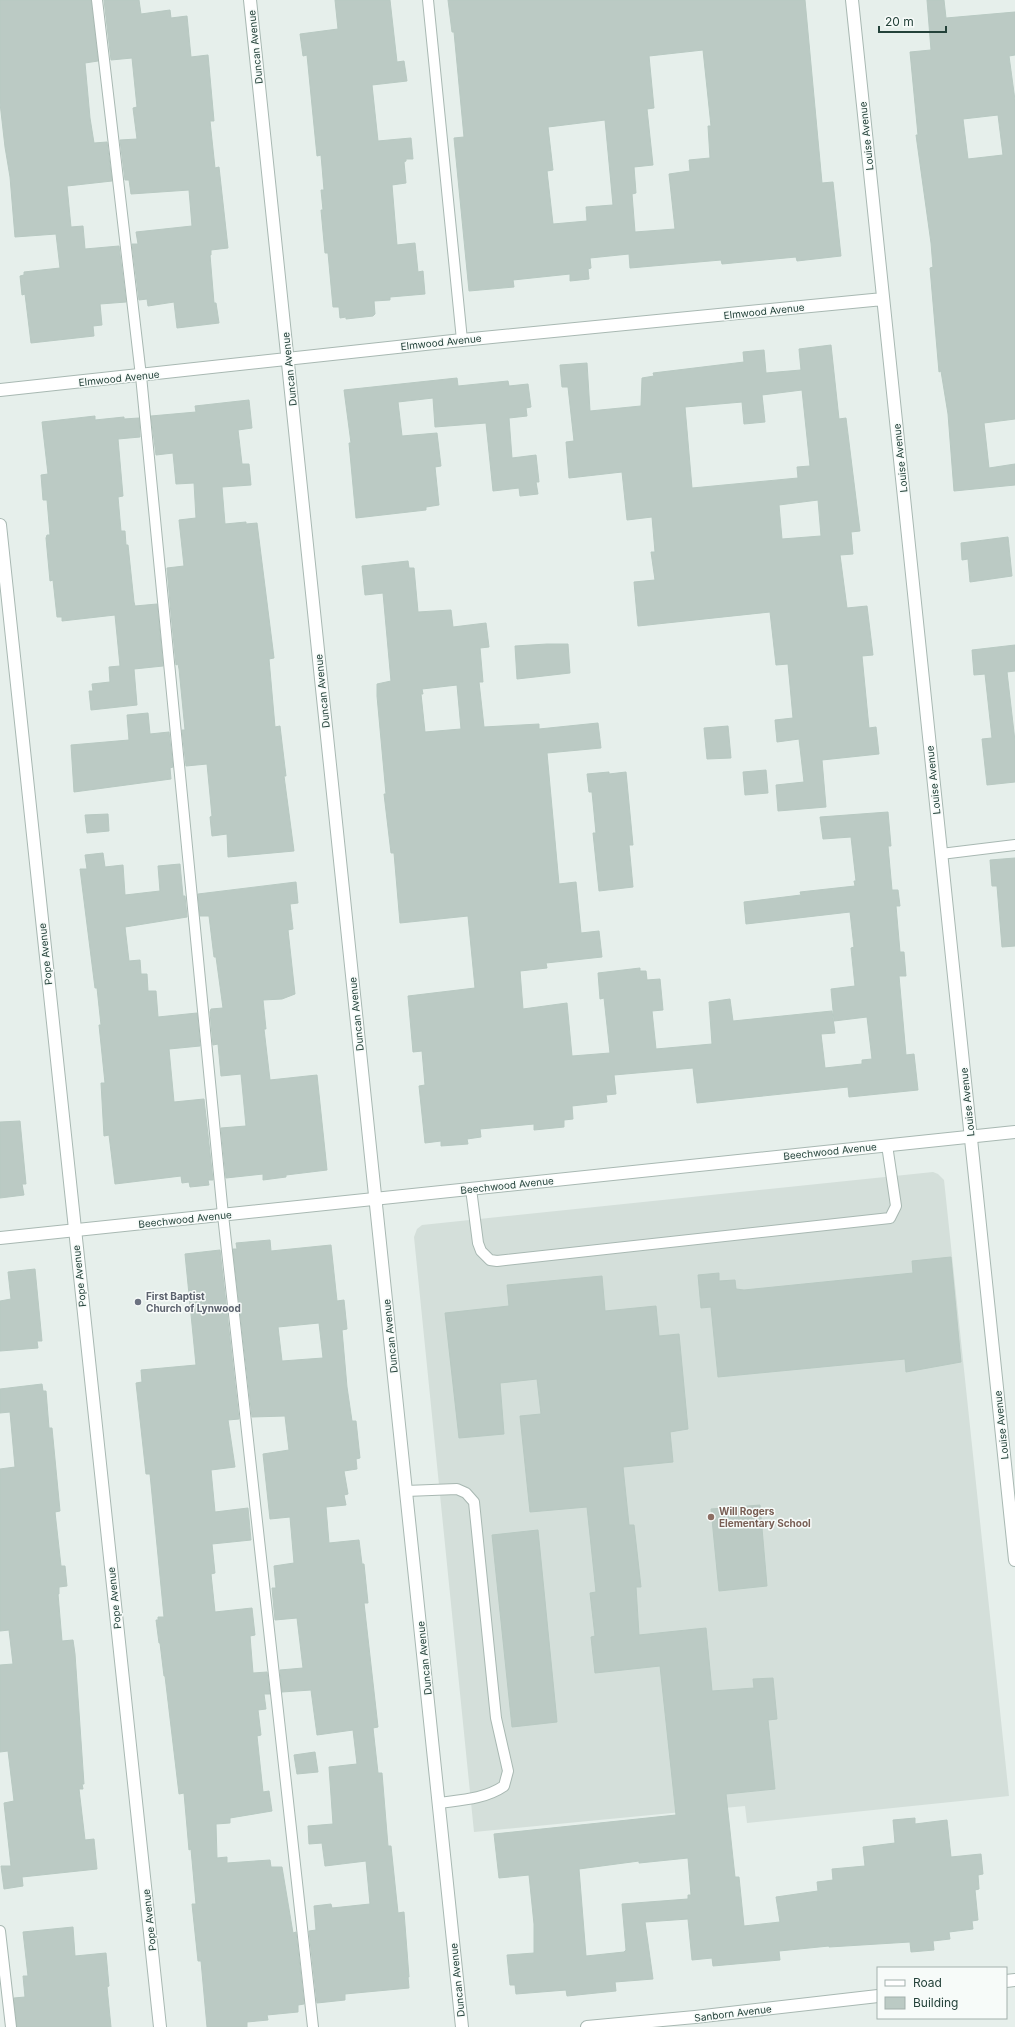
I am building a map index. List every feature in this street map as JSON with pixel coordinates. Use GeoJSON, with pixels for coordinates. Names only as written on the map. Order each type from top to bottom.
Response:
{"type":"FeatureCollection","features":[{"type":"Feature","properties":{"kind":"street","name":"Duncan Avenue"},"geometry":{"type":"LineString","coordinates":[[250,0],[462,2027]]}},
{"type":"Feature","properties":{"kind":"street","name":"Louise Avenue"},"geometry":{"type":"LineString","coordinates":[[852,0],[1015,1560]]}},
{"type":"Feature","properties":{"kind":"street","name":"Elmwood Avenue"},"geometry":{"type":"LineString","coordinates":[[0,390],[141,376],[462,340],[883,299]]}},
{"type":"Feature","properties":{"kind":"street","name":"Pope Avenue"},"geometry":{"type":"LineString","coordinates":[[0,525],[160,2027]]}},
{"type":"Feature","properties":{"kind":"street","name":"Beechwood Avenue"},"geometry":{"type":"LineString","coordinates":[[0,1238],[1015,1132]]}},
{"type":"Feature","properties":{"kind":"street","name":"Sanborn Avenue"},"geometry":{"type":"LineString","coordinates":[[587,2027],[695,2017],[877,1996]]}},
{"type":"Feature","properties":{"kind":"lane"},"geometry":{"type":"LineString","coordinates":[[97,0],[141,376],[223,1215],[313,2027]]}},
{"type":"Feature","properties":{"kind":"lane"},"geometry":{"type":"LineString","coordinates":[[428,0],[462,340]]}},
{"type":"Feature","properties":{"kind":"lane"},"geometry":{"type":"LineString","coordinates":[[941,854],[1015,845]]}},
{"type":"Feature","properties":{"kind":"lane"},"geometry":{"type":"LineString","coordinates":[[471,1189],[478,1243],[482,1251],[490,1260],[497,1261],[890,1218],[896,1206],[887,1145]]}},
{"type":"Feature","properties":{"kind":"lane"},"geometry":{"type":"LineString","coordinates":[[406,1491],[457,1488],[466,1493],[474,1502],[496,1718],[508,1771],[504,1786],[495,1792],[473,1798],[439,1803]]}},
{"type":"Feature","properties":{"kind":"lane"},"geometry":{"type":"LineString","coordinates":[[0,1931],[11,2027]]}},
{"type":"Feature","properties":{"kind":"shaded area","name":"Will Rogers Elementary School"},"geometry":{"type":"Polygon","coordinates":[[[933,1172],[938,1174],[944,1180],[1009,1796],[747,1823],[745,1806],[474,1832],[414,1237],[417,1229],[422,1225],[933,1172]]]}},
{"type":"Feature","properties":{"kind":"building"},"geometry":{"type":"Polygon","coordinates":[[[0,0],[91,0],[98,61],[85,63],[90,118],[94,143],[107,142],[112,181],[67,186],[71,227],[83,226],[85,249],[119,246],[126,302],[100,304],[102,325],[93,326],[94,336],[31,343],[25,294],[22,295],[20,276],[24,275],[24,272],[60,268],[56,234],[15,237],[10,177],[0,103],[0,0]]]}},
{"type":"Feature","properties":{"kind":"building"},"geometry":{"type":"Polygon","coordinates":[[[104,0],[139,0],[141,14],[170,10],[171,18],[187,16],[191,57],[208,55],[214,121],[210,121],[215,168],[219,167],[228,248],[211,250],[210,255],[214,303],[216,303],[219,323],[177,328],[174,302],[148,306],[147,299],[139,300],[132,244],[138,244],[136,232],[192,226],[189,190],[131,194],[129,180],[125,180],[120,140],[137,139],[133,108],[137,107],[132,58],[111,60],[104,0]]]}},
{"type":"Feature","properties":{"kind":"building"},"geometry":{"type":"Polygon","coordinates":[[[335,0],[390,0],[397,62],[404,61],[407,81],[372,85],[378,141],[411,138],[413,159],[406,159],[404,162],[406,183],[392,185],[397,245],[415,243],[418,272],[423,271],[425,294],[390,297],[390,300],[374,301],[375,314],[373,316],[346,319],[346,317],[340,318],[339,307],[333,307],[328,253],[325,253],[321,210],[323,210],[321,190],[324,190],[321,155],[317,156],[307,55],[303,56],[300,34],[338,29],[335,0]]]}},
{"type":"Feature","properties":{"kind":"building"},"geometry":{"type":"Polygon","coordinates":[[[448,0],[805,0],[822,183],[833,182],[841,256],[797,261],[796,257],[722,264],[721,260],[630,268],[629,254],[590,258],[591,268],[588,269],[589,279],[570,281],[570,274],[513,280],[514,287],[469,291],[454,138],[464,137],[454,32],[452,32],[448,0]],[[703,50],[649,56],[654,108],[647,109],[653,165],[634,167],[636,193],[632,194],[635,232],[675,229],[669,174],[690,171],[689,160],[710,158],[708,126],[711,126],[703,50]],[[605,120],[548,127],[553,170],[547,171],[553,224],[587,221],[586,207],[613,205],[605,120]]]}},
{"type":"Feature","properties":{"kind":"building"},"geometry":{"type":"Polygon","coordinates":[[[927,0],[944,0],[946,18],[1015,12],[1015,55],[1009,56],[1015,100],[1015,419],[984,423],[989,468],[1015,464],[1015,485],[954,491],[948,414],[941,371],[939,372],[930,268],[933,267],[931,243],[916,135],[918,135],[910,52],[931,50],[927,0]],[[998,115],[963,119],[968,159],[1003,155],[998,115]]]}},
{"type":"Feature","properties":{"kind":"building"},"geometry":{"type":"Polygon","coordinates":[[[831,345],[839,419],[846,418],[860,531],[851,532],[853,554],[840,555],[847,608],[867,606],[873,655],[862,656],[869,728],[876,727],[879,754],[822,760],[826,807],[778,811],[776,785],[804,782],[799,739],[777,742],[775,720],[793,718],[788,664],[776,665],[770,612],[638,626],[634,582],[655,580],[651,552],[655,552],[652,517],[627,520],[622,472],[569,478],[566,442],[574,441],[568,387],[562,387],[560,365],[587,363],[590,411],[641,406],[642,378],[654,376],[653,373],[744,362],[743,352],[764,350],[766,373],[801,370],[799,349],[831,345]],[[802,390],[762,395],[765,422],[744,424],[742,402],[685,407],[692,488],[798,478],[797,467],[810,466],[802,390]],[[818,500],[779,505],[782,539],[821,536],[818,500]]]}},
{"type":"Feature","properties":{"kind":"building"},"geometry":{"type":"Polygon","coordinates":[[[457,378],[458,386],[508,381],[509,386],[528,384],[531,407],[526,408],[527,416],[509,418],[512,458],[536,455],[539,482],[536,482],[538,494],[520,496],[519,488],[493,491],[486,423],[435,427],[433,398],[398,402],[402,436],[437,433],[441,466],[435,467],[439,505],[426,507],[426,510],[356,518],[349,443],[351,443],[344,390],[457,378]]]}},
{"type":"Feature","properties":{"kind":"building"},"geometry":{"type":"Polygon","coordinates":[[[249,400],[252,428],[238,430],[242,464],[249,464],[251,485],[222,487],[225,524],[246,522],[246,524],[257,523],[274,658],[269,659],[275,727],[280,726],[286,776],[284,776],[294,851],[228,857],[227,834],[212,836],[210,817],[212,816],[207,764],[186,766],[182,730],[185,730],[179,669],[178,664],[176,665],[170,603],[167,568],[184,566],[179,520],[196,518],[194,483],[176,484],[173,453],[156,455],[151,416],[196,412],[195,406],[249,400]]]}},
{"type":"Feature","properties":{"kind":"building"},"geometry":{"type":"Polygon","coordinates":[[[95,416],[95,420],[124,417],[124,419],[139,418],[140,437],[118,439],[123,496],[118,497],[121,531],[125,531],[126,545],[128,545],[135,606],[157,604],[163,666],[134,669],[137,705],[91,710],[89,691],[93,691],[92,684],[110,682],[109,667],[120,666],[115,615],[62,621],[62,617],[57,617],[53,580],[50,581],[46,538],[47,535],[50,535],[47,500],[43,500],[41,475],[48,474],[42,422],[95,416]]]}},
{"type":"Feature","properties":{"kind":"building"},"geometry":{"type":"Polygon","coordinates":[[[1008,537],[1012,576],[970,582],[968,559],[962,560],[961,543],[1008,537]]]}},
{"type":"Feature","properties":{"kind":"building"},"geometry":{"type":"Polygon","coordinates":[[[408,561],[409,568],[414,568],[418,612],[451,610],[453,627],[486,623],[489,647],[480,648],[483,682],[479,682],[484,727],[539,724],[539,729],[598,723],[601,748],[547,753],[559,884],[576,882],[581,933],[599,931],[602,957],[546,963],[547,968],[520,971],[523,1009],[567,1003],[572,1056],[610,1053],[604,998],[600,999],[598,973],[640,968],[640,971],[646,971],[647,980],[660,979],[663,1010],[652,1011],[656,1049],[712,1044],[709,1002],[730,999],[733,1021],[832,1011],[835,1033],[821,1034],[825,1068],[862,1064],[862,1060],[872,1059],[867,1017],[834,1021],[831,989],[855,986],[851,948],[854,947],[850,912],[746,924],[744,902],[801,895],[800,892],[855,886],[854,881],[856,881],[851,837],[823,839],[820,817],[888,812],[891,846],[888,846],[892,890],[898,890],[900,906],[896,906],[900,952],[904,952],[906,976],[899,976],[906,1055],[914,1054],[918,1090],[849,1097],[848,1087],[697,1103],[693,1068],[614,1075],[616,1094],[606,1095],[607,1102],[572,1106],[573,1119],[564,1120],[564,1127],[534,1130],[534,1124],[480,1129],[481,1137],[467,1139],[468,1144],[441,1146],[441,1141],[425,1143],[419,1086],[425,1085],[422,1051],[413,1052],[408,996],[475,988],[468,916],[400,923],[394,853],[391,853],[384,794],[386,794],[377,696],[377,684],[391,681],[383,593],[365,595],[362,566],[408,561]],[[457,685],[422,689],[423,694],[421,694],[425,732],[461,729],[457,685]]]}},
{"type":"Feature","properties":{"kind":"building"},"geometry":{"type":"Polygon","coordinates":[[[568,644],[570,673],[517,679],[515,646],[568,644]]]}},
{"type":"Feature","properties":{"kind":"building"},"geometry":{"type":"Polygon","coordinates":[[[1015,645],[1015,671],[1007,672],[1015,741],[1015,782],[987,785],[982,739],[992,738],[985,674],[974,675],[972,650],[1015,645]]]}},
{"type":"Feature","properties":{"kind":"building"},"geometry":{"type":"Polygon","coordinates":[[[148,713],[150,734],[169,732],[173,767],[170,768],[171,779],[74,792],[71,745],[129,740],[127,715],[148,713]]]}},
{"type":"Feature","properties":{"kind":"building"},"geometry":{"type":"Polygon","coordinates":[[[728,726],[731,758],[707,759],[704,728],[728,726]]]}},
{"type":"Feature","properties":{"kind":"building"},"geometry":{"type":"Polygon","coordinates":[[[766,770],[768,793],[745,795],[743,772],[766,770]]]}},
{"type":"Feature","properties":{"kind":"building"},"geometry":{"type":"Polygon","coordinates":[[[609,772],[609,774],[626,772],[633,845],[629,845],[633,887],[599,891],[593,833],[596,833],[592,792],[589,792],[587,774],[609,772]]]}},
{"type":"Feature","properties":{"kind":"building"},"geometry":{"type":"Polygon","coordinates":[[[108,814],[109,831],[87,833],[85,815],[108,814]]]}},
{"type":"Feature","properties":{"kind":"building"},"geometry":{"type":"Polygon","coordinates":[[[103,853],[105,867],[123,865],[125,895],[160,891],[158,866],[180,864],[183,896],[185,896],[187,917],[125,927],[129,961],[140,960],[141,974],[147,974],[148,991],[156,991],[158,1017],[197,1013],[200,1046],[169,1049],[174,1102],[204,1099],[213,1180],[208,1180],[209,1185],[190,1187],[189,1182],[182,1183],[181,1176],[115,1184],[109,1135],[104,1136],[101,1083],[105,1083],[99,1025],[101,1025],[80,869],[87,869],[85,855],[103,853]]]}},
{"type":"Feature","properties":{"kind":"building"},"geometry":{"type":"Polygon","coordinates":[[[1015,858],[1015,946],[1002,947],[997,886],[992,886],[990,860],[1015,858]]]}},
{"type":"Feature","properties":{"kind":"building"},"geometry":{"type":"Polygon","coordinates":[[[296,882],[298,903],[290,904],[293,929],[288,930],[295,994],[282,999],[263,1000],[266,1029],[264,1029],[270,1080],[317,1075],[327,1170],[286,1175],[286,1177],[263,1180],[263,1174],[226,1178],[221,1128],[246,1126],[241,1074],[221,1076],[218,1044],[213,1045],[210,1012],[211,1009],[223,1008],[216,957],[214,957],[209,916],[200,916],[198,894],[296,882]]]}},
{"type":"Feature","properties":{"kind":"building"},"geometry":{"type":"Polygon","coordinates":[[[20,1121],[26,1184],[22,1184],[24,1195],[0,1198],[0,1122],[20,1121]]]}},
{"type":"Feature","properties":{"kind":"building"},"geometry":{"type":"Polygon","coordinates":[[[270,1240],[271,1251],[331,1245],[337,1301],[344,1300],[347,1329],[342,1330],[347,1387],[352,1421],[356,1421],[360,1458],[356,1459],[357,1469],[344,1471],[348,1494],[344,1495],[346,1505],[326,1507],[329,1543],[359,1540],[362,1564],[364,1564],[368,1603],[364,1603],[378,1727],[373,1728],[378,1773],[382,1773],[388,1846],[391,1846],[398,1913],[404,1912],[409,1988],[345,1994],[345,2000],[317,2003],[309,1931],[316,1930],[314,1906],[331,1904],[332,1908],[370,1904],[366,1861],[325,1866],[322,1843],[309,1844],[308,1826],[333,1824],[329,1767],[357,1764],[353,1730],[317,1735],[311,1690],[282,1692],[280,1670],[303,1668],[297,1618],[275,1620],[272,1588],[276,1588],[274,1566],[294,1563],[290,1517],[270,1519],[263,1454],[289,1450],[285,1416],[252,1417],[233,1249],[237,1249],[236,1243],[270,1240]],[[319,1323],[278,1327],[282,1361],[323,1358],[319,1323]]]}},
{"type":"Feature","properties":{"kind":"building"},"geometry":{"type":"Polygon","coordinates":[[[220,1250],[239,1419],[228,1420],[235,1467],[211,1470],[215,1512],[248,1508],[251,1540],[212,1544],[215,1573],[211,1574],[215,1612],[252,1608],[255,1635],[250,1636],[253,1673],[267,1672],[270,1694],[264,1694],[266,1709],[258,1710],[261,1735],[257,1736],[263,1792],[269,1791],[272,1811],[230,1818],[230,1823],[216,1824],[217,1858],[227,1857],[227,1863],[270,1860],[271,1867],[282,1867],[293,1933],[296,1932],[304,2004],[298,2005],[298,2012],[267,2015],[268,2020],[247,2022],[247,2027],[207,2027],[201,1961],[198,1961],[192,1904],[196,1904],[184,1793],[179,1794],[165,1676],[156,1620],[158,1620],[158,1617],[164,1617],[150,1474],[146,1474],[136,1383],[142,1382],[141,1370],[196,1365],[185,1254],[220,1250]]]}},
{"type":"Feature","properties":{"kind":"building"},"geometry":{"type":"Polygon","coordinates":[[[951,1257],[961,1362],[906,1372],[905,1359],[718,1377],[711,1307],[701,1308],[698,1275],[719,1273],[719,1281],[735,1280],[736,1289],[744,1290],[913,1273],[912,1261],[951,1257]]]}},
{"type":"Feature","properties":{"kind":"building"},"geometry":{"type":"Polygon","coordinates":[[[35,1269],[42,1341],[37,1341],[38,1348],[0,1351],[0,1301],[11,1299],[8,1272],[35,1269]]]}},
{"type":"Feature","properties":{"kind":"building"},"geometry":{"type":"Polygon","coordinates":[[[602,1276],[605,1311],[656,1306],[659,1336],[679,1334],[688,1429],[670,1432],[673,1462],[623,1467],[629,1525],[634,1525],[641,1587],[636,1587],[639,1635],[706,1628],[712,1691],[754,1688],[753,1679],[773,1678],[777,1719],[768,1720],[775,1789],[726,1794],[735,1877],[739,1877],[744,1926],[780,1922],[776,1897],[818,1891],[817,1882],[833,1880],[832,1869],[865,1866],[863,1847],[895,1843],[893,1820],[915,1818],[915,1824],[947,1820],[951,1857],[981,1854],[983,1874],[978,1875],[979,1889],[975,1890],[978,1920],[972,1921],[973,1929],[949,1932],[950,1939],[933,1941],[934,1950],[911,1952],[910,1942],[829,1946],[779,1951],[780,1960],[713,1966],[712,1958],[692,1960],[688,1919],[645,1922],[653,1979],[615,1982],[616,1991],[567,1996],[566,1990],[516,1994],[515,1985],[510,1985],[507,1955],[534,1953],[534,1924],[529,1875],[499,1878],[494,1834],[676,1815],[660,1666],[595,1673],[591,1637],[595,1636],[590,1593],[596,1592],[587,1507],[530,1512],[520,1416],[541,1414],[537,1379],[500,1383],[504,1434],[459,1438],[445,1313],[509,1306],[507,1285],[602,1276]],[[688,1858],[639,1863],[639,1861],[579,1869],[586,1956],[624,1952],[626,1950],[622,1904],[688,1899],[688,1895],[691,1895],[688,1858]]]}},
{"type":"Feature","properties":{"kind":"building"},"geometry":{"type":"Polygon","coordinates":[[[42,1384],[43,1391],[46,1391],[49,1428],[52,1428],[60,1511],[55,1512],[61,1566],[65,1566],[67,1586],[59,1587],[58,1594],[62,1641],[73,1640],[84,1784],[82,1784],[83,1789],[79,1789],[85,1840],[94,1839],[97,1869],[22,1877],[23,1886],[4,1889],[1,1866],[11,1866],[4,1803],[14,1801],[8,1751],[0,1752],[0,1665],[13,1664],[9,1630],[0,1631],[0,1469],[15,1467],[10,1412],[0,1413],[0,1389],[42,1384]]]}},
{"type":"Feature","properties":{"kind":"building"},"geometry":{"type":"Polygon","coordinates":[[[760,1505],[767,1586],[719,1591],[711,1509],[760,1505]]]}},
{"type":"Feature","properties":{"kind":"building"},"geometry":{"type":"Polygon","coordinates":[[[538,1530],[557,1722],[512,1727],[492,1535],[538,1530]]]}},
{"type":"Feature","properties":{"kind":"building"},"geometry":{"type":"Polygon","coordinates":[[[315,1752],[318,1772],[297,1774],[294,1755],[315,1752]]]}},
{"type":"Feature","properties":{"kind":"building"},"geometry":{"type":"Polygon","coordinates":[[[73,1927],[75,1956],[106,1953],[109,1986],[107,1987],[111,2027],[17,2027],[14,1998],[25,1997],[23,1976],[28,1976],[23,1932],[73,1927]]]}},
{"type":"Feature","properties":{"kind":"place","name":"First Baptist Church of Lynwood"},"geometry":{"type":"Point","coordinates":[138,1302]}},
{"type":"Feature","properties":{"kind":"place","name":"Will Rogers Elementary School"},"geometry":{"type":"Point","coordinates":[711,1517]}}]}
